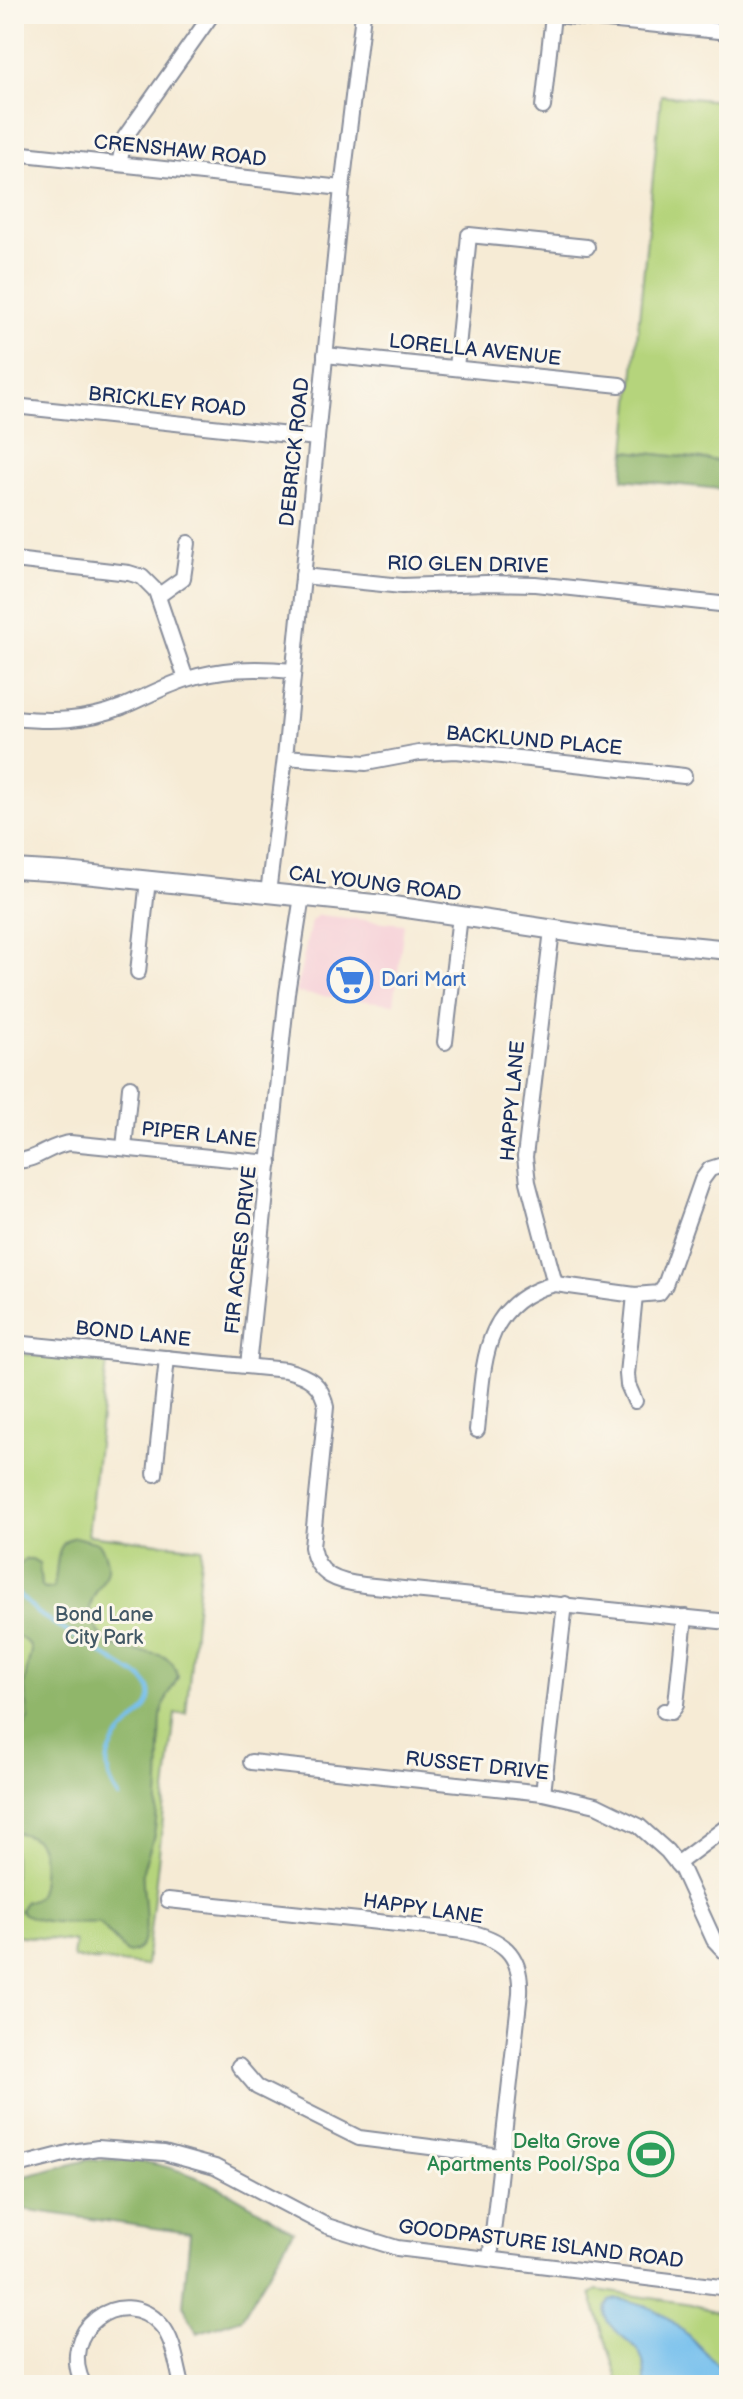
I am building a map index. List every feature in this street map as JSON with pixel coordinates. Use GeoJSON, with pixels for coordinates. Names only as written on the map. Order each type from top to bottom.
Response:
{"type":"FeatureCollection","features":[{"type":"Feature","properties":{"kind":"main road","name":"CAL YOUNG ROAD"},"geometry":{"type":"LineString","coordinates":[[14,869],[302,896],[729,950]]}},
{"type":"Feature","properties":{"kind":"street"},"geometry":{"type":"LineString","coordinates":[[119,164],[125,137],[212,14]]}},
{"type":"Feature","properties":{"kind":"street","name":"DEBRICK ROAD"},"geometry":{"type":"LineString","coordinates":[[268,893],[363,14]]}},
{"type":"Feature","properties":{"kind":"street"},"geometry":{"type":"LineString","coordinates":[[546,14],[624,18],[729,32]]}},
{"type":"Feature","properties":{"kind":"street"},"geometry":{"type":"LineString","coordinates":[[543,107],[553,15]]}},
{"type":"Feature","properties":{"kind":"street","name":"CRENSHAW ROAD"},"geometry":{"type":"LineString","coordinates":[[14,153],[342,188]]}},
{"type":"Feature","properties":{"kind":"street"},"geometry":{"type":"LineString","coordinates":[[456,368],[469,235],[587,247]]}},
{"type":"Feature","properties":{"kind":"street","name":"LORELLA AVENUE"},"geometry":{"type":"LineString","coordinates":[[325,355],[620,385]]}},
{"type":"Feature","properties":{"kind":"street","name":"BRICKLEY ROAD"},"geometry":{"type":"LineString","coordinates":[[14,406],[317,438]]}},
{"type":"Feature","properties":{"kind":"street"},"geometry":{"type":"LineString","coordinates":[[158,596],[183,578],[188,543]]}},
{"type":"Feature","properties":{"kind":"street"},"geometry":{"type":"LineString","coordinates":[[14,560],[134,574],[150,584],[158,596],[186,679]]}},
{"type":"Feature","properties":{"kind":"street","name":"RIO GLEN DRIVE"},"geometry":{"type":"LineString","coordinates":[[303,576],[402,586],[535,584],[729,605]]}},
{"type":"Feature","properties":{"kind":"street"},"geometry":{"type":"LineString","coordinates":[[14,718],[54,722],[84,718],[122,707],[186,679],[241,668],[293,671]]}},
{"type":"Feature","properties":{"kind":"street","name":"BACKLUND PLACE"},"geometry":{"type":"LineString","coordinates":[[285,757],[366,763],[419,753],[456,751],[684,776]]}},
{"type":"Feature","properties":{"kind":"street"},"geometry":{"type":"LineString","coordinates":[[138,972],[148,880]]}},
{"type":"Feature","properties":{"kind":"street","name":"FIR ACRES DRIVE"},"geometry":{"type":"LineString","coordinates":[[248,1366],[287,993],[302,896]]}},
{"type":"Feature","properties":{"kind":"street"},"geometry":{"type":"LineString","coordinates":[[445,1042],[460,916]]}},
{"type":"Feature","properties":{"kind":"street","name":"HAPPY LANE"},"geometry":{"type":"LineString","coordinates":[[552,930],[525,1157],[528,1182],[555,1284]]}},
{"type":"Feature","properties":{"kind":"street","name":"PIPER LANE"},"geometry":{"type":"LineString","coordinates":[[124,1148],[130,1087]]}},
{"type":"Feature","properties":{"kind":"street","name":"PIPER LANE"},"geometry":{"type":"LineString","coordinates":[[14,1161],[32,1159],[62,1144],[270,1163]]}},
{"type":"Feature","properties":{"kind":"street"},"geometry":{"type":"LineString","coordinates":[[477,1430],[486,1350],[495,1326],[513,1306],[530,1294],[555,1284],[635,1295],[654,1295],[663,1290],[702,1180],[710,1169],[729,1163]]}},
{"type":"Feature","properties":{"kind":"street"},"geometry":{"type":"LineString","coordinates":[[635,1295],[627,1374],[635,1401]]}},
{"type":"Feature","properties":{"kind":"street","name":"BOND LANE"},"geometry":{"type":"LineString","coordinates":[[14,1343],[248,1366]]}},
{"type":"Feature","properties":{"kind":"street"},"geometry":{"type":"LineString","coordinates":[[155,1474],[167,1358]]}},
{"type":"Feature","properties":{"kind":"street"},"geometry":{"type":"LineString","coordinates":[[248,1366],[299,1373],[319,1386],[324,1396],[325,1419],[312,1547],[314,1557],[326,1575],[364,1585],[729,1622]]}},
{"type":"Feature","properties":{"kind":"street"},"geometry":{"type":"LineString","coordinates":[[543,1793],[565,1604]]}},
{"type":"Feature","properties":{"kind":"street"},"geometry":{"type":"LineString","coordinates":[[664,1711],[671,1712],[676,1704],[685,1617]]}},
{"type":"Feature","properties":{"kind":"street","name":"RUSSET DRIVE"},"geometry":{"type":"LineString","coordinates":[[251,1762],[543,1793],[584,1801],[621,1816],[647,1833],[677,1864],[709,1931],[729,1956]]}},
{"type":"Feature","properties":{"kind":"street"},"geometry":{"type":"LineString","coordinates":[[677,1864],[729,1825]]}},
{"type":"Feature","properties":{"kind":"street","name":"HAPPY LANE"},"geometry":{"type":"LineString","coordinates":[[168,1900],[464,1931],[486,1937],[506,1949],[517,1962],[521,1985],[490,2259]]}},
{"type":"Feature","properties":{"kind":"street"},"geometry":{"type":"LineString","coordinates":[[239,2066],[257,2087],[359,2138],[501,2156]]}},
{"type":"Feature","properties":{"kind":"street","name":"GOODPASTURE ISLAND ROAD"},"geometry":{"type":"LineString","coordinates":[[14,2167],[46,2157],[98,2148],[164,2153],[215,2167],[302,2215],[373,2241],[417,2251],[729,2288]]}},
{"type":"Feature","properties":{"kind":"street","name":"GOODPASTURE ISLAND ROAD"},"geometry":{"type":"LineString","coordinates":[[701,2285],[729,2297]]}},
{"type":"Feature","properties":{"kind":"street"},"geometry":{"type":"LineString","coordinates":[[84,2385],[77,2358],[82,2335],[97,2317],[121,2309],[144,2314],[162,2326],[182,2385]]}},
{"type":"Feature","properties":{"kind":"shaded area"},"geometry":{"type":"Polygon","coordinates":[[[318,915],[404,924],[394,1004],[296,993],[311,921],[318,915]]]}},
{"type":"Feature","properties":{"kind":"green space"},"geometry":{"type":"Polygon","coordinates":[[[661,95],[729,102],[729,462],[626,451],[661,95]]]}},
{"type":"Feature","properties":{"kind":"green space"},"geometry":{"type":"Polygon","coordinates":[[[626,451],[729,462],[729,490],[623,479],[626,451]]]}},
{"type":"Feature","properties":{"kind":"green space","name":"Bond Lane City Park"},"geometry":{"type":"Polygon","coordinates":[[[14,1353],[107,1363],[88,1535],[202,1548],[186,1714],[175,1714],[146,1966],[73,1958],[75,1942],[14,1935],[14,1688],[18,1649],[14,1646],[14,1353]]]}},
{"type":"Feature","properties":{"kind":"green space"},"geometry":{"type":"Polygon","coordinates":[[[75,1537],[99,1543],[106,1558],[107,1570],[90,1609],[103,1637],[123,1649],[167,1658],[174,1665],[178,1677],[161,1717],[157,1815],[143,1871],[146,1920],[143,1943],[137,1950],[127,1953],[99,1923],[47,1921],[20,1911],[25,1901],[39,1892],[42,1861],[36,1841],[14,1832],[14,1748],[29,1719],[24,1685],[31,1650],[29,1644],[14,1633],[14,1571],[25,1559],[32,1559],[39,1563],[41,1586],[44,1589],[53,1588],[59,1551],[67,1540],[75,1537]]]}},
{"type":"Feature","properties":{"kind":"green space"},"geometry":{"type":"Polygon","coordinates":[[[88,2160],[132,2160],[180,2171],[238,2197],[293,2231],[242,2318],[197,2333],[183,2305],[190,2233],[14,2208],[14,2179],[88,2160]]]}},
{"type":"Feature","properties":{"kind":"green space"},"geometry":{"type":"Polygon","coordinates":[[[597,2290],[691,2304],[729,2316],[729,2385],[620,2385],[591,2294],[597,2290]]]}},
{"type":"Feature","properties":{"kind":"water"},"geometry":{"type":"Polygon","coordinates":[[[618,2299],[650,2307],[675,2323],[720,2367],[724,2376],[721,2385],[645,2385],[644,2364],[639,2352],[608,2323],[605,2316],[610,2301],[618,2299]]]}},
{"type":"Feature","properties":{"kind":"waterway"},"geometry":{"type":"LineString","coordinates":[[14,1590],[37,1613],[143,1679],[150,1693],[148,1705],[116,1741],[108,1756],[108,1774],[119,1797]]}},
{"type":"Feature","properties":{"kind":"place","name":"Dari Mart"},"geometry":{"type":"Point","coordinates":[350,980]}},
{"type":"Feature","properties":{"kind":"place","name":"Delta Grove Apartments Pool/Spa"},"geometry":{"type":"Point","coordinates":[651,2154]}}]}
